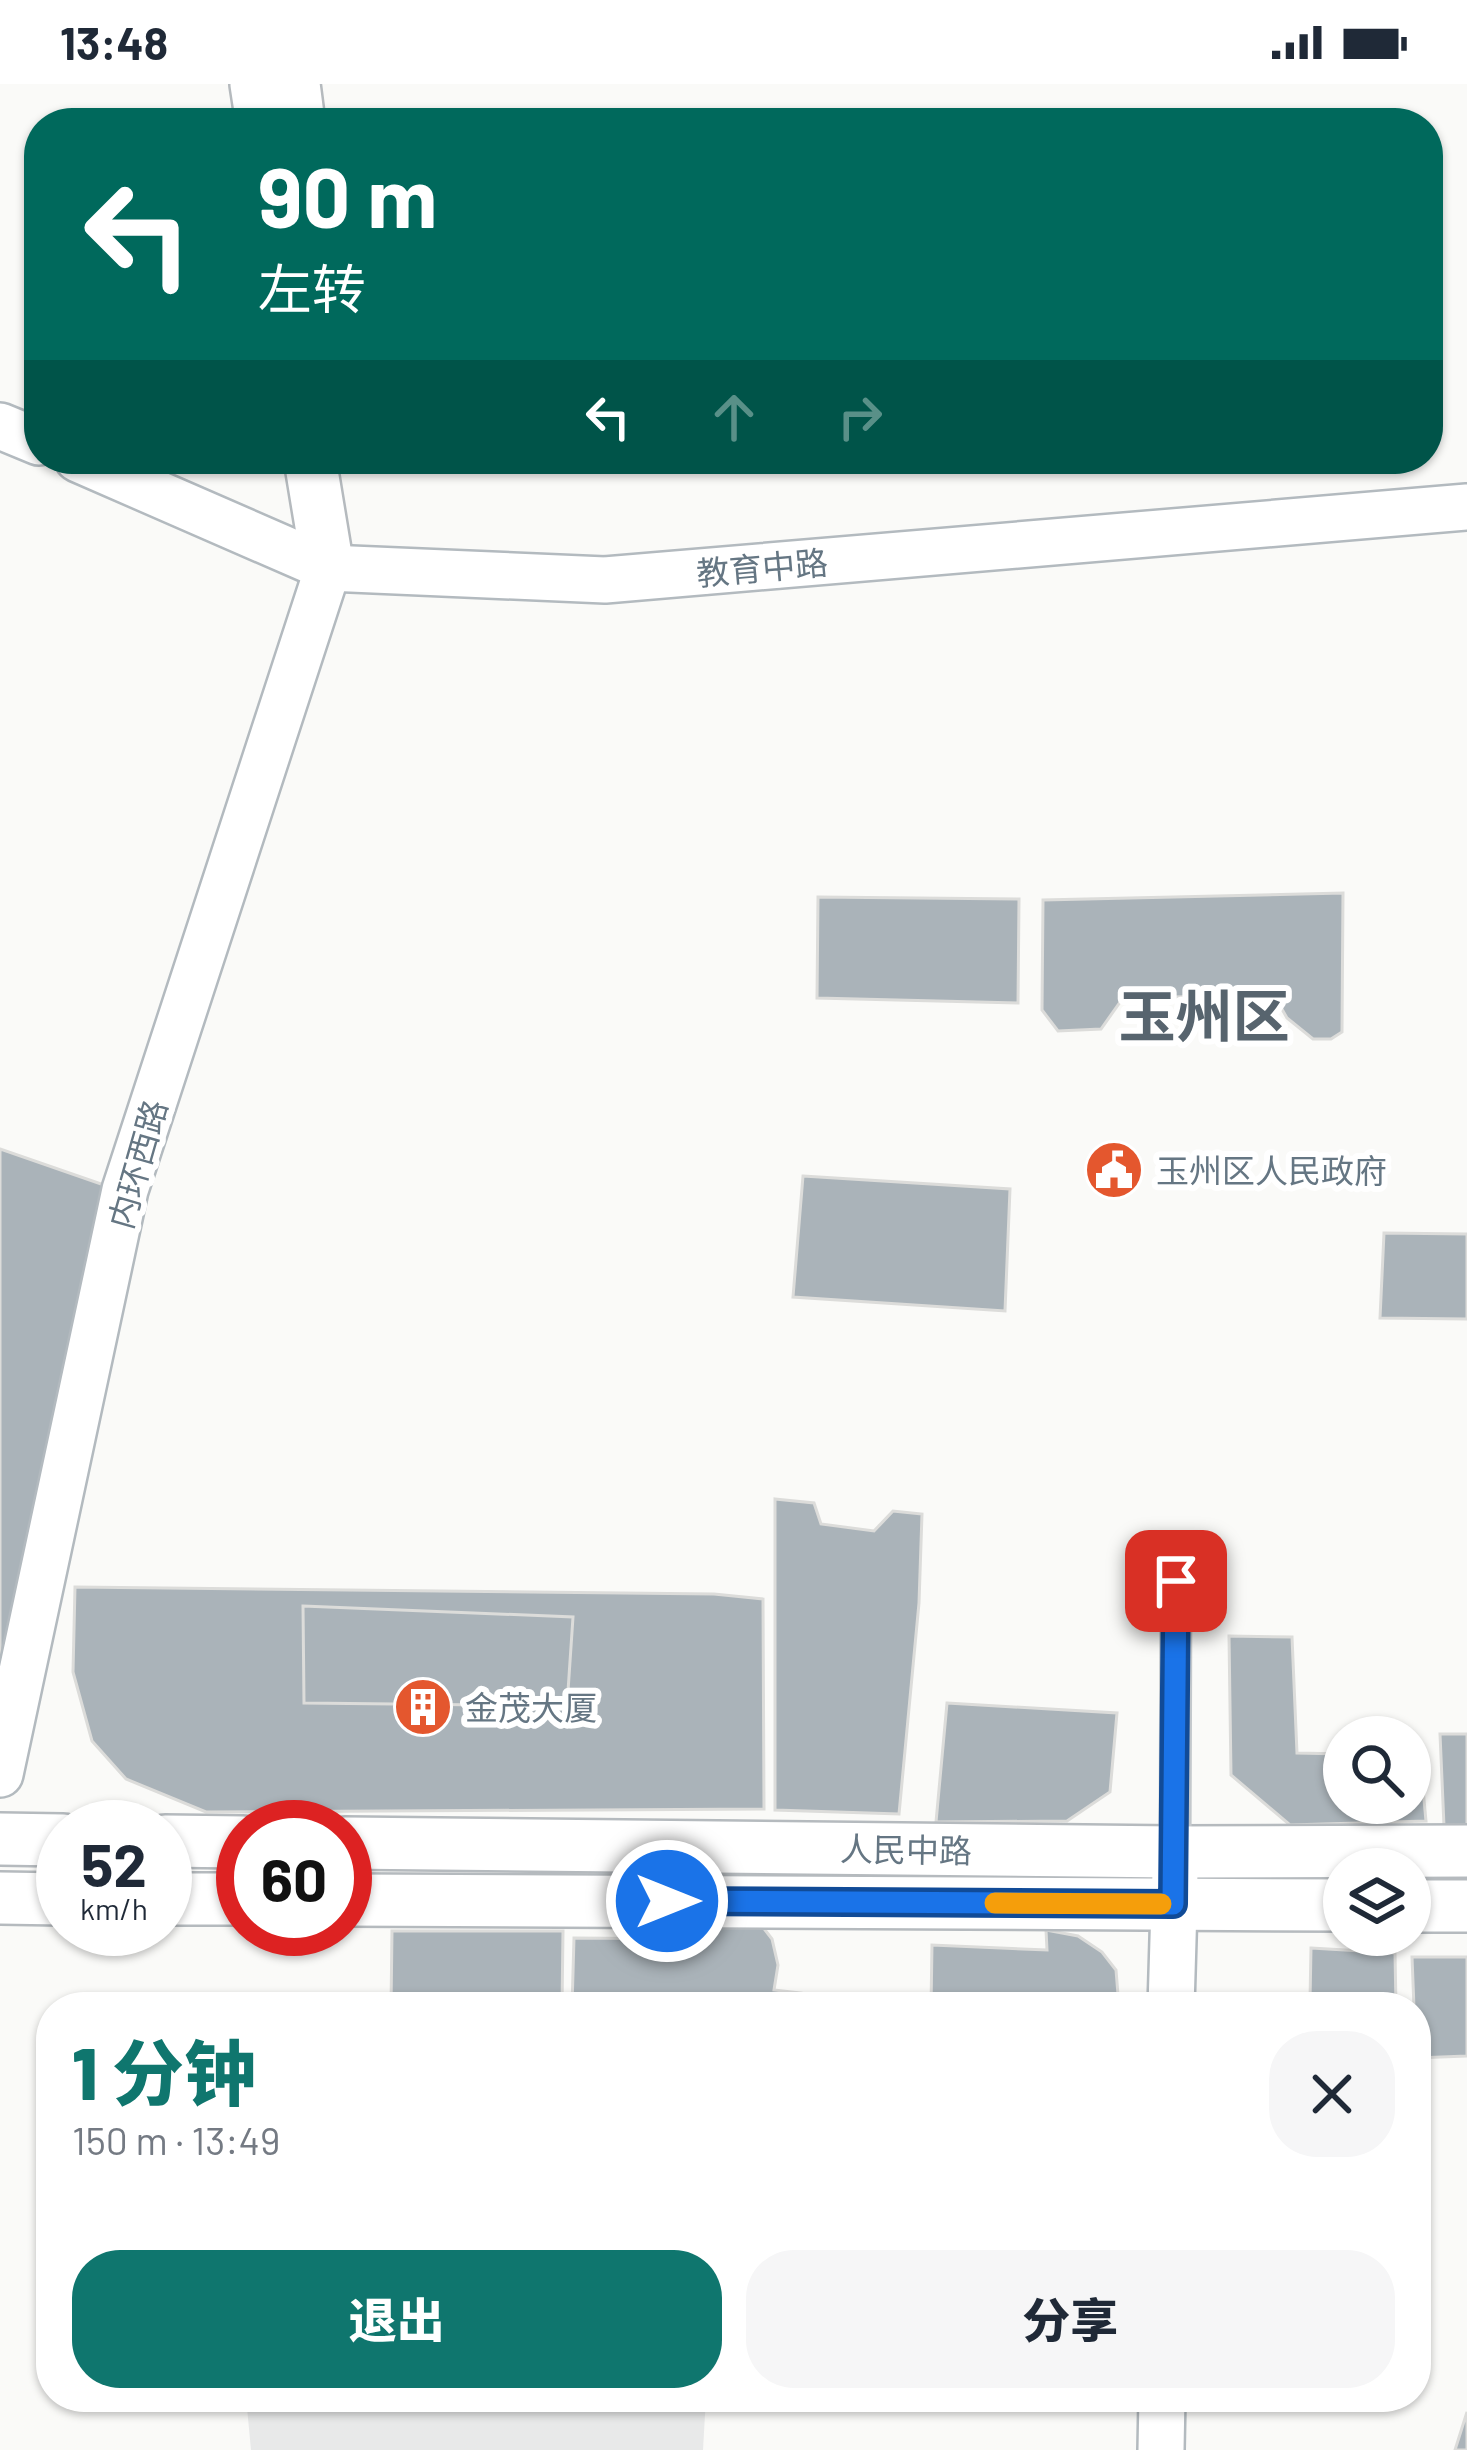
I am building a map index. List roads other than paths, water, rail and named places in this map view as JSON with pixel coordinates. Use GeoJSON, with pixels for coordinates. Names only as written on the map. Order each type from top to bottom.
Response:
{"type":"FeatureCollection","features":[{"type":"Feature","properties":{"kind":"main road","name":"教育中路"},"geometry":{"type":"LineString","coordinates":[[112,474],[328,568],[605,580],[1467,507]]}},
{"type":"Feature","properties":{"kind":"main road"},"geometry":{"type":"LineString","coordinates":[[312,474],[328,568]]}},
{"type":"Feature","properties":{"kind":"main road"},"geometry":{"type":"LineString","coordinates":[[328,568],[337,474]]}},
{"type":"Feature","properties":{"kind":"main road","name":"内环西路"},"geometry":{"type":"LineString","coordinates":[[0,1774],[125,1190],[328,568]]}},
{"type":"Feature","properties":{"kind":"main road"},"geometry":{"type":"LineString","coordinates":[[0,1839],[36,1840]]}},
{"type":"Feature","properties":{"kind":"main road","name":"人民中路"},"geometry":{"type":"LineString","coordinates":[[372,1843],[1467,1851]]}},
{"type":"Feature","properties":{"kind":"main road"},"geometry":{"type":"LineString","coordinates":[[1171,1992],[1175,1852]]}},
{"type":"Feature","properties":{"kind":"main road"},"geometry":{"type":"LineString","coordinates":[[0,1898],[36,1899]]}},
{"type":"Feature","properties":{"kind":"main road","name":"人民中路"},"geometry":{"type":"LineString","coordinates":[[372,1900],[1323,1905]]}},
{"type":"Feature","properties":{"kind":"main road"},"geometry":{"type":"LineString","coordinates":[[1431,1906],[1467,1906]]}},
{"type":"Feature","properties":{"kind":"main road"},"geometry":{"type":"LineString","coordinates":[[1161,2450],[1162,2412]]}},
{"type":"Feature","properties":{"kind":"street"},"geometry":{"type":"LineString","coordinates":[[1175,1852],[1176,1581]]}},
{"type":"Feature","properties":{"kind":"place","name":"玉州区人民政府"},"geometry":{"type":"Point","coordinates":[1114,1170]}},
{"type":"Feature","properties":{"kind":"place","name":"金茂大厦"},"geometry":{"type":"Point","coordinates":[423,1707]}},
{"type":"Feature","properties":{"kind":"district","name":"玉州区"},"geometry":{"type":"Point","coordinates":[1204,1014]}}]}
